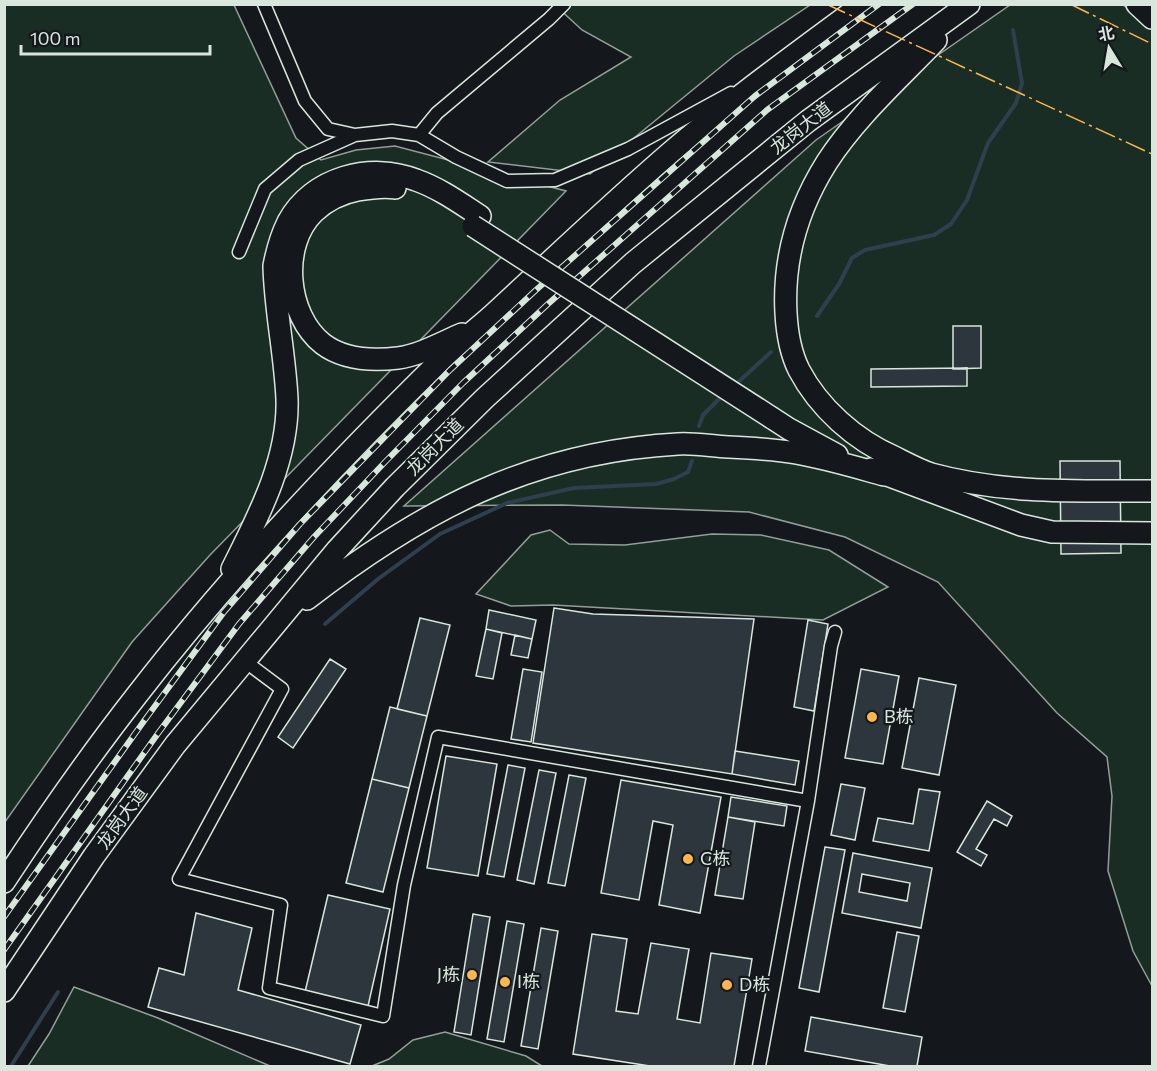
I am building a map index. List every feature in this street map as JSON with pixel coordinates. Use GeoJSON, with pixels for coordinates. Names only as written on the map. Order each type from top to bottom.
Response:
{"type":"FeatureCollection","features":[{"type":"Feature","properties":{"kind":"highway"},"geometry":{"type":"LineString","coordinates":[[4,882],[40,827],[137,695],[219,595],[353,449],[444,357],[482,326],[673,150],[769,73],[863,4]]}},
{"type":"Feature","properties":{"kind":"highway"},"geometry":{"type":"LineString","coordinates":[[929,473],[869,444],[843,425],[819,399],[799,369],[788,338],[785,274],[791,243],[804,205],[827,162],[854,127],[969,4]]}},
{"type":"Feature","properties":{"kind":"highway","name":"龙岗大道"},"geometry":{"type":"LineString","coordinates":[[4,991],[94,856],[176,744],[337,550],[395,487],[485,398],[633,263],[808,121],[969,4]]}},
{"type":"Feature","properties":{"kind":"highway"},"geometry":{"type":"LineString","coordinates":[[1137,4],[1152,18]]}},
{"type":"Feature","properties":{"kind":"highway"},"geometry":{"type":"LineString","coordinates":[[219,595],[267,493],[283,443],[287,400],[274,266],[278,244],[289,220],[303,202],[321,187],[343,177],[390,172],[417,180],[476,221],[776,413],[870,458],[962,481],[1031,490],[1152,491]]}},
{"type":"Feature","properties":{"kind":"highway"},"geometry":{"type":"LineString","coordinates":[[476,221],[410,191],[389,187],[346,192],[329,200],[313,213],[301,231],[294,249],[293,286],[302,318],[311,332],[324,345],[360,359],[400,358],[482,326]]}},
{"type":"Feature","properties":{"kind":"highway"},"geometry":{"type":"LineString","coordinates":[[776,413],[789,429],[844,458],[884,475],[1031,527],[1062,532],[1152,533]]}},
{"type":"Feature","properties":{"kind":"highway"},"geometry":{"type":"LineString","coordinates":[[276,624],[368,554],[450,504],[519,475],[588,456],[680,444],[746,448],[794,452],[884,475]]}},
{"type":"Feature","properties":{"kind":"street"},"geometry":{"type":"LineString","coordinates":[[264,4],[305,101],[328,129],[355,135]]}},
{"type":"Feature","properties":{"kind":"street"},"geometry":{"type":"LineString","coordinates":[[419,135],[437,113],[564,4]]}},
{"type":"Feature","properties":{"kind":"street"},"geometry":{"type":"LineString","coordinates":[[239,252],[265,189],[299,160],[355,135],[392,131],[419,135],[456,157],[507,180],[555,180],[628,149],[769,73]]}},
{"type":"Feature","properties":{"kind":"street"},"geometry":{"type":"LineString","coordinates":[[759,1066],[808,801],[835,632]]}},
{"type":"Feature","properties":{"kind":"street"},"geometry":{"type":"LineString","coordinates":[[246,662],[282,689],[179,879],[281,905],[269,988],[382,1016],[404,885],[438,737],[808,801]]}},
{"type":"Feature","properties":{"kind":"green space"},"geometry":{"type":"Polygon","coordinates":[[[4,5],[234,5],[296,138],[321,160],[356,150],[395,146],[566,191],[210,555],[132,642],[5,822],[4,5]]]}},
{"type":"Feature","properties":{"kind":"green space"},"geometry":{"type":"Polygon","coordinates":[[[555,5],[810,5],[734,56],[590,174],[488,162],[560,100],[631,57],[582,30],[555,5]]]}},
{"type":"Feature","properties":{"kind":"green space"},"geometry":{"type":"Polygon","coordinates":[[[1010,5],[1123,5],[1152,23],[1152,986],[1133,951],[1108,871],[1112,796],[1107,757],[1057,713],[938,582],[845,537],[749,512],[562,505],[404,506],[816,140],[1010,5]]]}},
{"type":"Feature","properties":{"kind":"green space"},"geometry":{"type":"Polygon","coordinates":[[[550,530],[569,544],[625,545],[712,534],[761,535],[829,550],[888,587],[823,620],[553,605],[511,606],[476,594],[531,535],[550,530]]]}},
{"type":"Feature","properties":{"kind":"green space"},"geometry":{"type":"Polygon","coordinates":[[[74,987],[158,1018],[270,1066],[28,1066],[49,1034],[74,987]]]}},
{"type":"Feature","properties":{"kind":"green space"},"geometry":{"type":"Polygon","coordinates":[[[445,1032],[526,1056],[542,1066],[372,1066],[389,1059],[413,1040],[445,1032]]]}},
{"type":"Feature","properties":{"kind":"building"},"geometry":{"type":"Polygon","coordinates":[[[953,326],[981,326],[981,368],[953,369],[953,326]]]}},
{"type":"Feature","properties":{"kind":"building"},"geometry":{"type":"Polygon","coordinates":[[[967,368],[967,386],[871,387],[871,369],[967,368]]]}},
{"type":"Feature","properties":{"kind":"building"},"geometry":{"type":"Polygon","coordinates":[[[1060,461],[1120,461],[1121,553],[1061,554],[1060,461]]]}},
{"type":"Feature","properties":{"kind":"building"},"geometry":{"type":"Polygon","coordinates":[[[554,608],[593,614],[754,619],[732,774],[533,743],[554,608]]]}},
{"type":"Feature","properties":{"kind":"building"},"geometry":{"type":"Polygon","coordinates":[[[489,610],[536,620],[532,639],[486,629],[489,610]]]}},
{"type":"Feature","properties":{"kind":"building"},"geometry":{"type":"Polygon","coordinates":[[[420,618],[450,625],[427,716],[397,709],[420,618]]]}},
{"type":"Feature","properties":{"kind":"building"},"geometry":{"type":"Polygon","coordinates":[[[808,620],[828,624],[814,711],[794,707],[808,620]]]}},
{"type":"Feature","properties":{"kind":"building"},"geometry":{"type":"Polygon","coordinates":[[[486,629],[502,633],[493,679],[476,676],[486,629]]]}},
{"type":"Feature","properties":{"kind":"building"},"geometry":{"type":"Polygon","coordinates":[[[515,635],[532,639],[528,658],[511,655],[515,635]]]}},
{"type":"Feature","properties":{"kind":"building"},"geometry":{"type":"Polygon","coordinates":[[[330,659],[346,669],[293,748],[278,737],[330,659]]]}},
{"type":"Feature","properties":{"kind":"building"},"geometry":{"type":"Polygon","coordinates":[[[523,669],[542,672],[531,742],[511,739],[523,669]]]}},
{"type":"Feature","properties":{"kind":"building","name":"B栋"},"geometry":{"type":"Polygon","coordinates":[[[861,669],[899,676],[883,764],[845,758],[861,669]]]}},
{"type":"Feature","properties":{"kind":"building"},"geometry":{"type":"Polygon","coordinates":[[[919,678],[956,685],[939,775],[902,768],[919,678]]]}},
{"type":"Feature","properties":{"kind":"building"},"geometry":{"type":"Polygon","coordinates":[[[390,707],[427,716],[409,788],[372,779],[390,707]]]}},
{"type":"Feature","properties":{"kind":"building"},"geometry":{"type":"Polygon","coordinates":[[[735,751],[799,761],[795,785],[732,774],[735,751]]]}},
{"type":"Feature","properties":{"kind":"building"},"geometry":{"type":"Polygon","coordinates":[[[446,756],[497,764],[478,876],[427,868],[446,756]]]}},
{"type":"Feature","properties":{"kind":"building"},"geometry":{"type":"Polygon","coordinates":[[[508,765],[525,768],[504,877],[487,874],[508,765]]]}},
{"type":"Feature","properties":{"kind":"building"},"geometry":{"type":"Polygon","coordinates":[[[539,770],[556,773],[534,884],[517,880],[539,770]]]}},
{"type":"Feature","properties":{"kind":"building"},"geometry":{"type":"Polygon","coordinates":[[[569,775],[586,778],[565,886],[548,883],[569,775]]]}},
{"type":"Feature","properties":{"kind":"building"},"geometry":{"type":"Polygon","coordinates":[[[372,779],[409,788],[383,892],[346,883],[372,779]]]}},
{"type":"Feature","properties":{"kind":"building","name":"C栋"},"geometry":{"type":"Polygon","coordinates":[[[621,780],[721,797],[700,913],[659,905],[673,825],[653,821],[639,900],[601,893],[621,780]]]}},
{"type":"Feature","properties":{"kind":"building"},"geometry":{"type":"Polygon","coordinates":[[[841,784],[865,788],[855,840],[831,835],[841,784]]]}},
{"type":"Feature","properties":{"kind":"building"},"geometry":{"type":"Polygon","coordinates":[[[919,789],[940,792],[929,851],[873,841],[878,818],[913,824],[919,789]]]}},
{"type":"Feature","properties":{"kind":"building"},"geometry":{"type":"Polygon","coordinates":[[[731,797],[787,806],[784,826],[728,817],[731,797]]]}},
{"type":"Feature","properties":{"kind":"building"},"geometry":{"type":"Polygon","coordinates":[[[987,801],[1012,816],[1007,826],[994,819],[976,849],[987,855],[981,866],[957,852],[987,801]]]}},
{"type":"Feature","properties":{"kind":"building"},"geometry":{"type":"Polygon","coordinates":[[[728,817],[755,822],[743,899],[715,895],[728,817]]]}},
{"type":"Feature","properties":{"kind":"building"},"geometry":{"type":"Polygon","coordinates":[[[825,847],[845,850],[819,992],[799,988],[825,847]]]}},
{"type":"Feature","properties":{"kind":"building"},"geometry":{"type":"Polygon","coordinates":[[[853,853],[932,868],[921,928],[842,913],[853,853]],[[862,874],[859,892],[907,901],[910,883],[862,874]]]}},
{"type":"Feature","properties":{"kind":"building"},"geometry":{"type":"Polygon","coordinates":[[[328,895],[390,909],[368,1006],[305,992],[328,895]]]}},
{"type":"Feature","properties":{"kind":"building"},"geometry":{"type":"Polygon","coordinates":[[[196,913],[252,928],[238,990],[361,1025],[350,1064],[148,1007],[159,968],[184,975],[196,913]]]}},
{"type":"Feature","properties":{"kind":"building","name":"J栋"},"geometry":{"type":"Polygon","coordinates":[[[473,914],[490,917],[471,1035],[454,1032],[473,914]]]}},
{"type":"Feature","properties":{"kind":"building","name":"I栋"},"geometry":{"type":"Polygon","coordinates":[[[507,921],[524,924],[504,1042],[487,1039],[507,921]]]}},
{"type":"Feature","properties":{"kind":"building"},"geometry":{"type":"Polygon","coordinates":[[[541,928],[558,931],[538,1049],[521,1046],[541,928]]]}},
{"type":"Feature","properties":{"kind":"building"},"geometry":{"type":"Polygon","coordinates":[[[897,932],[919,936],[905,1012],[883,1008],[897,932]]]}},
{"type":"Feature","properties":{"kind":"building","name":"D栋"},"geometry":{"type":"Polygon","coordinates":[[[592,934],[627,939],[616,1011],[638,1014],[651,943],[689,949],[677,1019],[700,1023],[711,953],[752,959],[734,1066],[650,1066],[573,1054],[592,934]]]}},
{"type":"Feature","properties":{"kind":"building"},"geometry":{"type":"Polygon","coordinates":[[[811,1017],[922,1037],[917,1066],[890,1066],[805,1051],[811,1017]]]}},
{"type":"Feature","properties":{"kind":"waterway"},"geometry":{"type":"LineString","coordinates":[[817,316],[839,284],[852,258],[865,250],[934,235],[951,224],[967,200],[988,143],[1016,103],[1022,83],[1013,30]]}},
{"type":"Feature","properties":{"kind":"waterway"},"geometry":{"type":"LineString","coordinates":[[734,386],[771,352]]}},
{"type":"Feature","properties":{"kind":"waterway"},"geometry":{"type":"LineString","coordinates":[[699,426],[703,415],[724,394]]}},
{"type":"Feature","properties":{"kind":"waterway"},"geometry":{"type":"LineString","coordinates":[[325,624],[378,579],[440,534],[507,503],[574,488],[656,484],[688,472],[692,461]]}},
{"type":"Feature","properties":{"kind":"waterway"},"geometry":{"type":"LineString","coordinates":[[11,1066],[58,992]]}},
{"type":"Feature","properties":{"kind":"railway"},"geometry":{"type":"LineString","coordinates":[[4,917],[224,612],[300,524],[450,370],[536,290],[755,96],[879,4]]}},
{"type":"Feature","properties":{"kind":"railway"},"geometry":{"type":"LineString","coordinates":[[4,950],[239,624],[314,537],[386,461],[463,383],[548,304],[767,110],[913,4]]}},
{"type":"Feature","properties":{"kind":"power"},"geometry":{"type":"LineString","coordinates":[[826,4],[1152,154]]}},
{"type":"Feature","properties":{"kind":"power"},"geometry":{"type":"LineString","coordinates":[[1070,4],[1152,44]]}},
{"type":"Feature","properties":{"kind":"place","name":"B栋"},"geometry":{"type":"Point","coordinates":[872,717]}},
{"type":"Feature","properties":{"kind":"place","name":"C栋"},"geometry":{"type":"Point","coordinates":[688,859]}},
{"type":"Feature","properties":{"kind":"place","name":"J栋"},"geometry":{"type":"Point","coordinates":[472,975]}},
{"type":"Feature","properties":{"kind":"place","name":"I栋"},"geometry":{"type":"Point","coordinates":[505,982]}},
{"type":"Feature","properties":{"kind":"place","name":"D栋"},"geometry":{"type":"Point","coordinates":[727,985]}}]}
